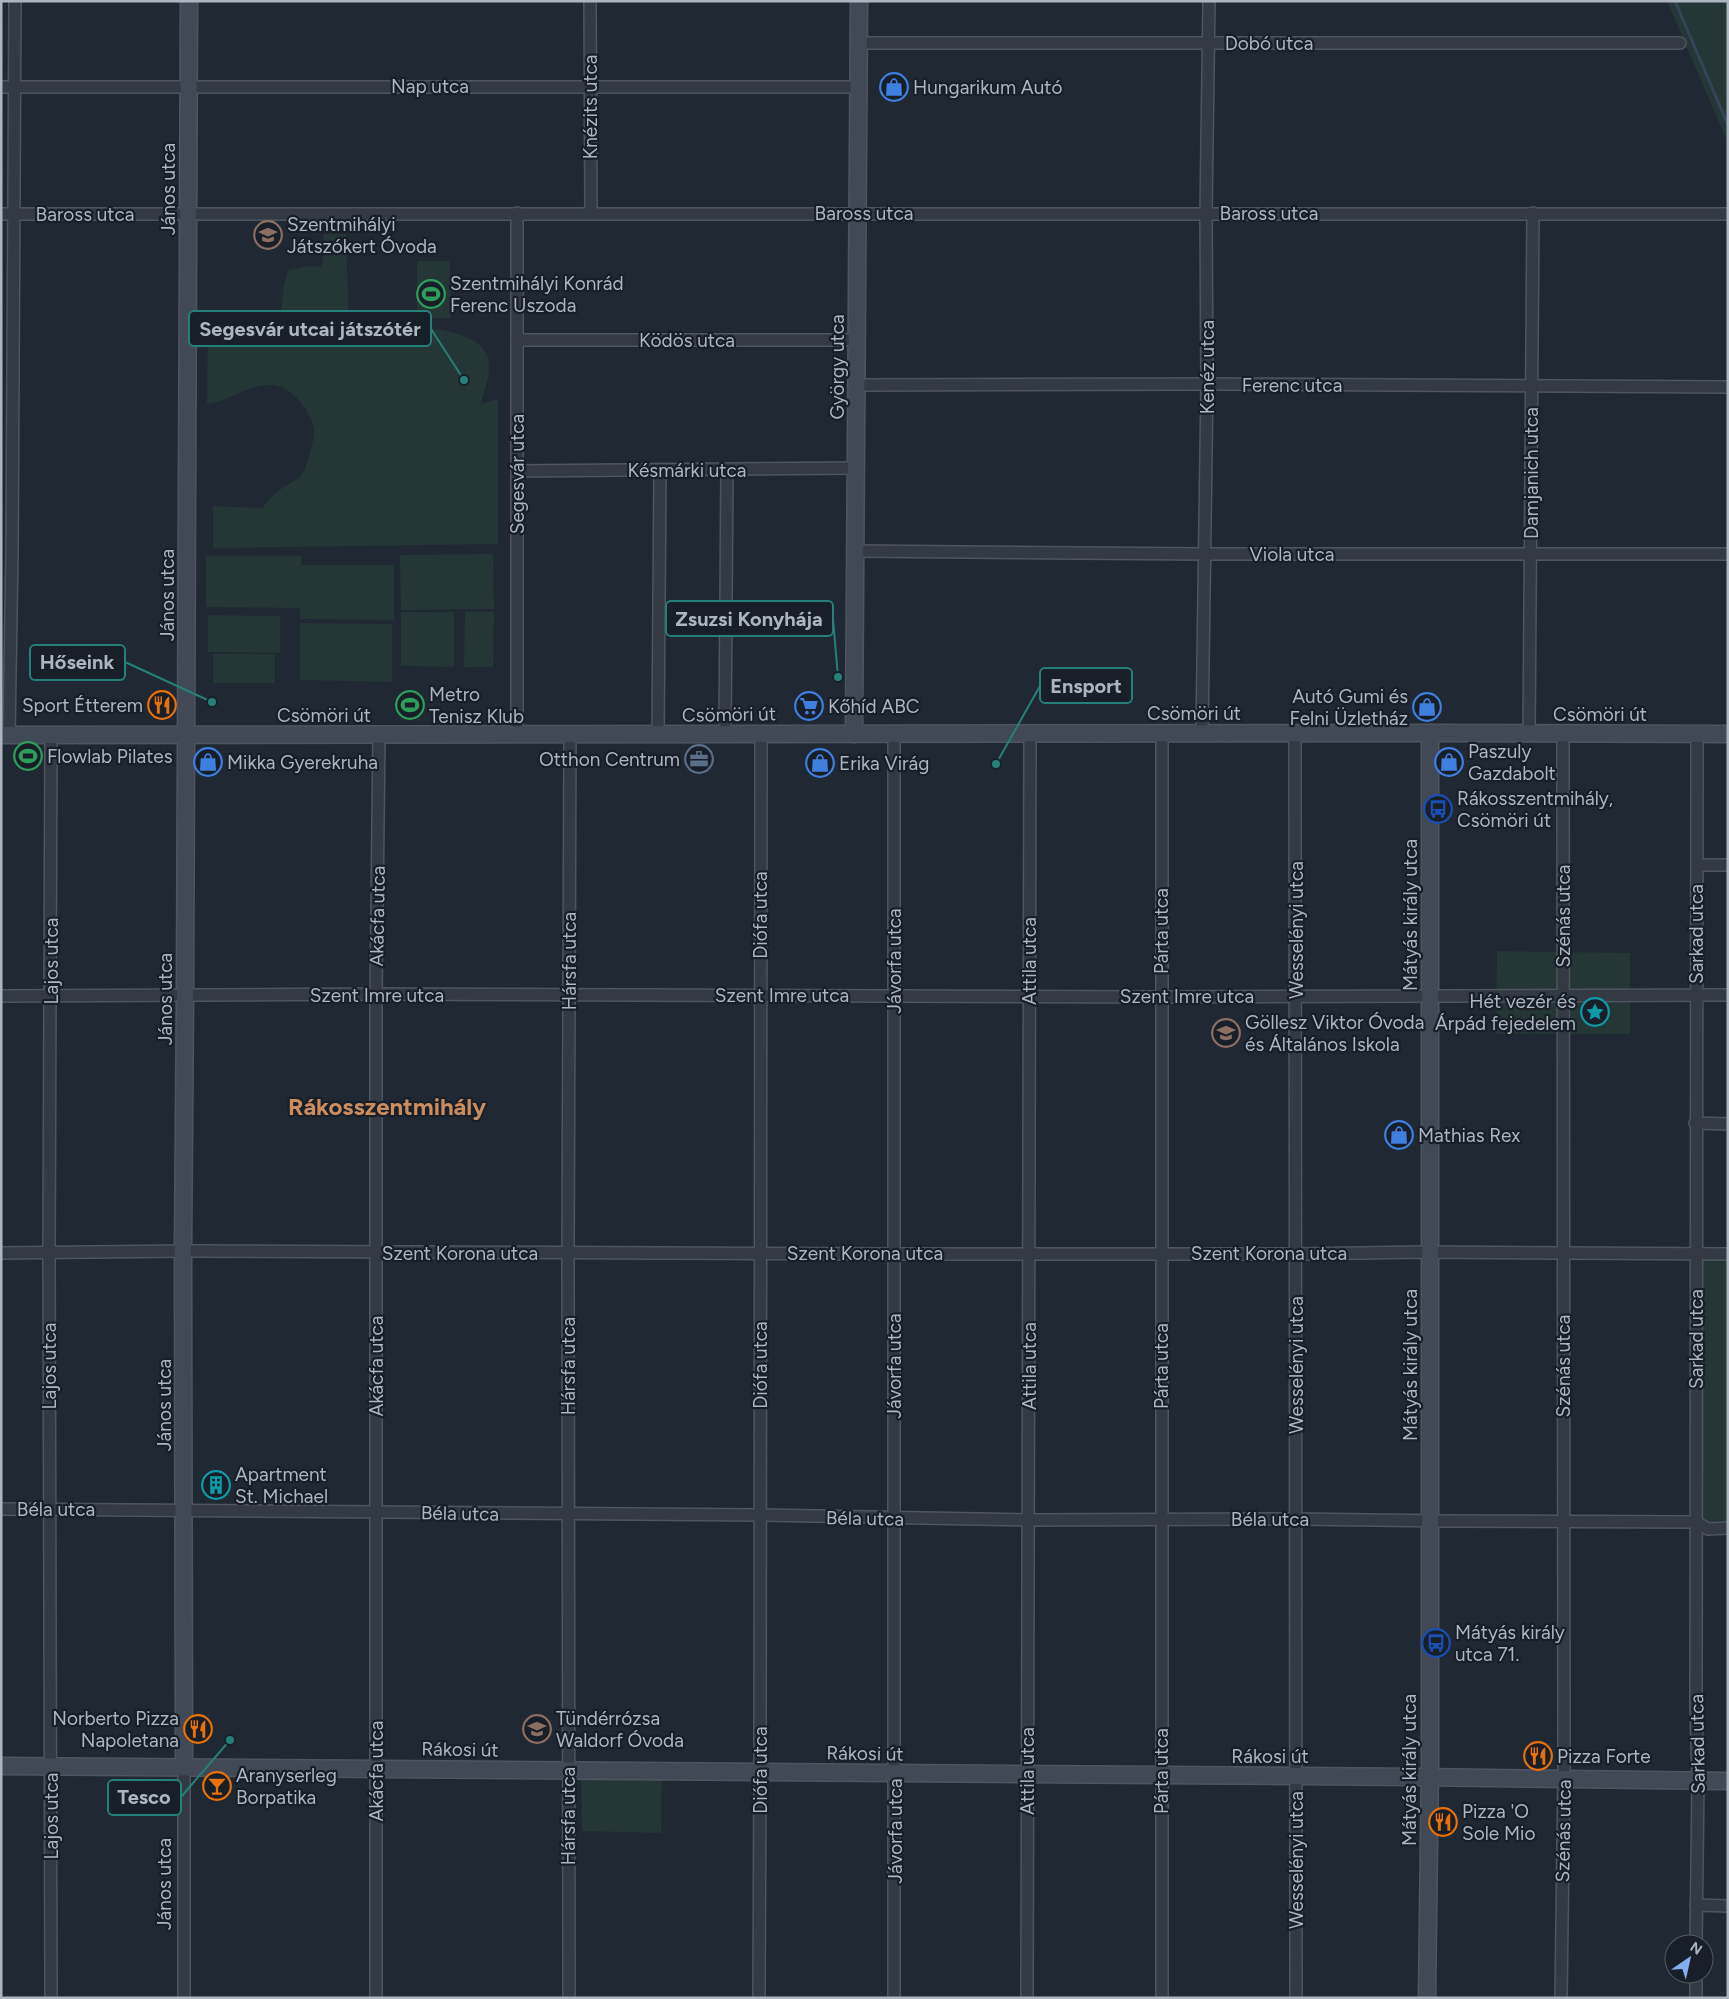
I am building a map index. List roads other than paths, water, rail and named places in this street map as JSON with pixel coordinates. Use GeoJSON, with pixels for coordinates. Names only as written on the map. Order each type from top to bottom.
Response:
{"type":"FeatureCollection","features":[{"type":"Feature","properties":{"kind":"street"},"geometry":{"type":"LineString","coordinates":[[5,735],[12,553],[7,214],[14,87],[14,1]]}},
{"type":"Feature","properties":{"kind":"street","name":"János utca"},"geometry":{"type":"LineString","coordinates":[[184,1998],[182,1251],[186,996],[189,1]]}},
{"type":"Feature","properties":{"kind":"street","name":"Knézits utca"},"geometry":{"type":"LineString","coordinates":[[590,1],[590,213]]}},
{"type":"Feature","properties":{"kind":"street","name":"György utca"},"geometry":{"type":"LineString","coordinates":[[854,734],[859,1]]}},
{"type":"Feature","properties":{"kind":"street","name":"Kenéz utca"},"geometry":{"type":"LineString","coordinates":[[1202,733],[1207,384],[1206,213],[1209,1]]}},
{"type":"Feature","properties":{"kind":"street","name":"Dobó utca"},"geometry":{"type":"LineString","coordinates":[[859,44],[1680,43]]}},
{"type":"Feature","properties":{"kind":"street","name":"Nap utca"},"geometry":{"type":"LineString","coordinates":[[1,87],[859,87]]}},
{"type":"Feature","properties":{"kind":"street","name":"Segesvár utca"},"geometry":{"type":"LineString","coordinates":[[517,213],[517,734]]}},
{"type":"Feature","properties":{"kind":"street","name":"Damjanich utca"},"geometry":{"type":"LineString","coordinates":[[1529,734],[1532,213]]}},
{"type":"Feature","properties":{"kind":"street","name":"Baross utca"},"geometry":{"type":"LineString","coordinates":[[7,214],[1728,214]]}},
{"type":"Feature","properties":{"kind":"street","name":"Ködös utca"},"geometry":{"type":"LineString","coordinates":[[517,340],[857,340]]}},
{"type":"Feature","properties":{"kind":"street","name":"Ferenc utca"},"geometry":{"type":"LineString","coordinates":[[857,385],[1207,384],[1728,387]]}},
{"type":"Feature","properties":{"kind":"street","name":"Késmárki utca"},"geometry":{"type":"LineString","coordinates":[[517,471],[856,468]]}},
{"type":"Feature","properties":{"kind":"street"},"geometry":{"type":"LineString","coordinates":[[725,733],[727,470]]}},
{"type":"Feature","properties":{"kind":"street"},"geometry":{"type":"LineString","coordinates":[[658,735],[660,471]]}},
{"type":"Feature","properties":{"kind":"street","name":"Viola utca"},"geometry":{"type":"LineString","coordinates":[[856,551],[1205,554],[1728,554]]}},
{"type":"Feature","properties":{"kind":"street","name":"Csömöri út"},"geometry":{"type":"LineString","coordinates":[[5,735],[658,735],[725,733],[1728,734]]}},
{"type":"Feature","properties":{"kind":"street","name":"Diófa utca"},"geometry":{"type":"LineString","coordinates":[[759,1998],[760,733]]}},
{"type":"Feature","properties":{"kind":"street","name":"Wesselényi utca"},"geometry":{"type":"LineString","coordinates":[[1295,733],[1296,1998]]}},
{"type":"Feature","properties":{"kind":"street","name":"Mátyás király utca"},"geometry":{"type":"LineString","coordinates":[[1427,1998],[1430,733]]}},
{"type":"Feature","properties":{"kind":"street","name":"Hársfa utca"},"geometry":{"type":"LineString","coordinates":[[569,1998],[568,1252],[570,734]]}},
{"type":"Feature","properties":{"kind":"street","name":"Jávorfa utca"},"geometry":{"type":"LineString","coordinates":[[894,734],[894,1998]]}},
{"type":"Feature","properties":{"kind":"street","name":"Attila utca"},"geometry":{"type":"LineString","coordinates":[[1027,1998],[1030,734]]}},
{"type":"Feature","properties":{"kind":"street","name":"Párta utca"},"geometry":{"type":"LineString","coordinates":[[1162,734],[1162,1998]]}},
{"type":"Feature","properties":{"kind":"street","name":"Szénás utca"},"geometry":{"type":"LineString","coordinates":[[1561,1998],[1564,1780],[1562,734]]}},
{"type":"Feature","properties":{"kind":"street","name":"Sarkad utca"},"geometry":{"type":"LineString","coordinates":[[1696,1934],[1698,1781],[1695,1123],[1697,734]]}},
{"type":"Feature","properties":{"kind":"street","name":"Lajos utca"},"geometry":{"type":"LineString","coordinates":[[51,735],[49,1253],[51,1998]]}},
{"type":"Feature","properties":{"kind":"street","name":"Akácfa utca"},"geometry":{"type":"LineString","coordinates":[[376,1998],[375,1253],[379,735]]}},
{"type":"Feature","properties":{"kind":"street"},"geometry":{"type":"LineString","coordinates":[[1696,865],[1728,865]]}},
{"type":"Feature","properties":{"kind":"street","name":"Szent Imre utca"},"geometry":{"type":"LineString","coordinates":[[1,996],[376,994],[1161,997],[1696,996]]}},
{"type":"Feature","properties":{"kind":"street"},"geometry":{"type":"LineString","coordinates":[[1696,996],[1728,995]]}},
{"type":"Feature","properties":{"kind":"street"},"geometry":{"type":"LineString","coordinates":[[1695,1123],[1728,1124]]}},
{"type":"Feature","properties":{"kind":"street","name":"Szent Korona utca"},"geometry":{"type":"LineString","coordinates":[[1,1253],[182,1251],[894,1254],[1563,1252],[1728,1254]]}},
{"type":"Feature","properties":{"kind":"street","name":"Béla utca"},"geometry":{"type":"LineString","coordinates":[[1,1509],[760,1515],[1028,1520],[1564,1520],[1696,1522],[1708,1529],[1728,1528]]}},
{"type":"Feature","properties":{"kind":"street","name":"Rákosi út"},"geometry":{"type":"LineString","coordinates":[[1,1766],[1728,1781]]}},
{"type":"Feature","properties":{"kind":"street"},"geometry":{"type":"LineString","coordinates":[[1696,1905],[1728,1906]]}},
{"type":"Feature","properties":{"kind":"street"},"geometry":{"type":"LineString","coordinates":[[1696,1984],[1696,1998]]}},
{"type":"Feature","properties":{"kind":"waterway"},"geometry":{"type":"LineString","coordinates":[[1675,1],[1728,125]]}},
{"type":"Feature","properties":{"kind":"place","name":"Hungarikum Autó"},"geometry":{"type":"Point","coordinates":[894,87]}},
{"type":"Feature","properties":{"kind":"place","name":"Szentmihályi Játszókert Óvoda"},"geometry":{"type":"Point","coordinates":[268,235]}},
{"type":"Feature","properties":{"kind":"place","name":"Szentmihályi Konrád Ferenc Uszoda"},"geometry":{"type":"Point","coordinates":[431,294]}},
{"type":"Feature","properties":{"kind":"place","name":"Segesvár utcai játszótér"},"geometry":{"type":"Point","coordinates":[464,380]}},
{"type":"Feature","properties":{"kind":"place","name":"Zsuzsi Konyhája"},"geometry":{"type":"Point","coordinates":[838,677]}},
{"type":"Feature","properties":{"kind":"place","name":"Hőseink"},"geometry":{"type":"Point","coordinates":[212,702]}},
{"type":"Feature","properties":{"kind":"place","name":"Sport Étterem"},"geometry":{"type":"Point","coordinates":[162,705]}},
{"type":"Feature","properties":{"kind":"place","name":"Metro Tenisz Klub"},"geometry":{"type":"Point","coordinates":[410,705]}},
{"type":"Feature","properties":{"kind":"place","name":"Kőhíd ABC"},"geometry":{"type":"Point","coordinates":[809,706]}},
{"type":"Feature","properties":{"kind":"place","name":"Autó Gumi és Felni Üzletház"},"geometry":{"type":"Point","coordinates":[1427,707]}},
{"type":"Feature","properties":{"kind":"place","name":"Flowlab Pilates"},"geometry":{"type":"Point","coordinates":[28,756]}},
{"type":"Feature","properties":{"kind":"place","name":"Otthon Centrum"},"geometry":{"type":"Point","coordinates":[699,759]}},
{"type":"Feature","properties":{"kind":"place","name":"Mikka Gyerekruha"},"geometry":{"type":"Point","coordinates":[208,762]}},
{"type":"Feature","properties":{"kind":"place","name":"Paszuly Gazdabolt"},"geometry":{"type":"Point","coordinates":[1449,762]}},
{"type":"Feature","properties":{"kind":"place","name":"Erika Virág"},"geometry":{"type":"Point","coordinates":[820,763]}},
{"type":"Feature","properties":{"kind":"place","name":"Ensport"},"geometry":{"type":"Point","coordinates":[996,764]}},
{"type":"Feature","properties":{"kind":"place","name":"Rákosszentmihály, Csömöri út"},"geometry":{"type":"Point","coordinates":[1438,809]}},
{"type":"Feature","properties":{"kind":"place","name":"Hét vezér és Árpád fejedelem"},"geometry":{"type":"Point","coordinates":[1595,1012]}},
{"type":"Feature","properties":{"kind":"place","name":"Göllesz Viktor Óvoda és Általános Iskola"},"geometry":{"type":"Point","coordinates":[1226,1033]}},
{"type":"Feature","properties":{"kind":"place","name":"Mathias Rex"},"geometry":{"type":"Point","coordinates":[1399,1135]}},
{"type":"Feature","properties":{"kind":"place","name":"Apartment St. Michael"},"geometry":{"type":"Point","coordinates":[216,1485]}},
{"type":"Feature","properties":{"kind":"place","name":"Mátyás király utca 71."},"geometry":{"type":"Point","coordinates":[1436,1643]}},
{"type":"Feature","properties":{"kind":"place","name":"Norberto Pizza Napoletana"},"geometry":{"type":"Point","coordinates":[198,1729]}},
{"type":"Feature","properties":{"kind":"place","name":"Tündérrózsa Waldorf Óvoda"},"geometry":{"type":"Point","coordinates":[537,1729]}},
{"type":"Feature","properties":{"kind":"place","name":"Tesco"},"geometry":{"type":"Point","coordinates":[230,1740]}},
{"type":"Feature","properties":{"kind":"place","name":"Pizza Forte"},"geometry":{"type":"Point","coordinates":[1538,1756]}},
{"type":"Feature","properties":{"kind":"place","name":"Aranyserleg Borpatika"},"geometry":{"type":"Point","coordinates":[217,1786]}},
{"type":"Feature","properties":{"kind":"place","name":"Pizza 'O Sole Mio"},"geometry":{"type":"Point","coordinates":[1443,1822]}},
{"type":"Feature","properties":{"kind":"district","name":"Rákosszentmihály"},"geometry":{"type":"Point","coordinates":[387,1107]}}]}
